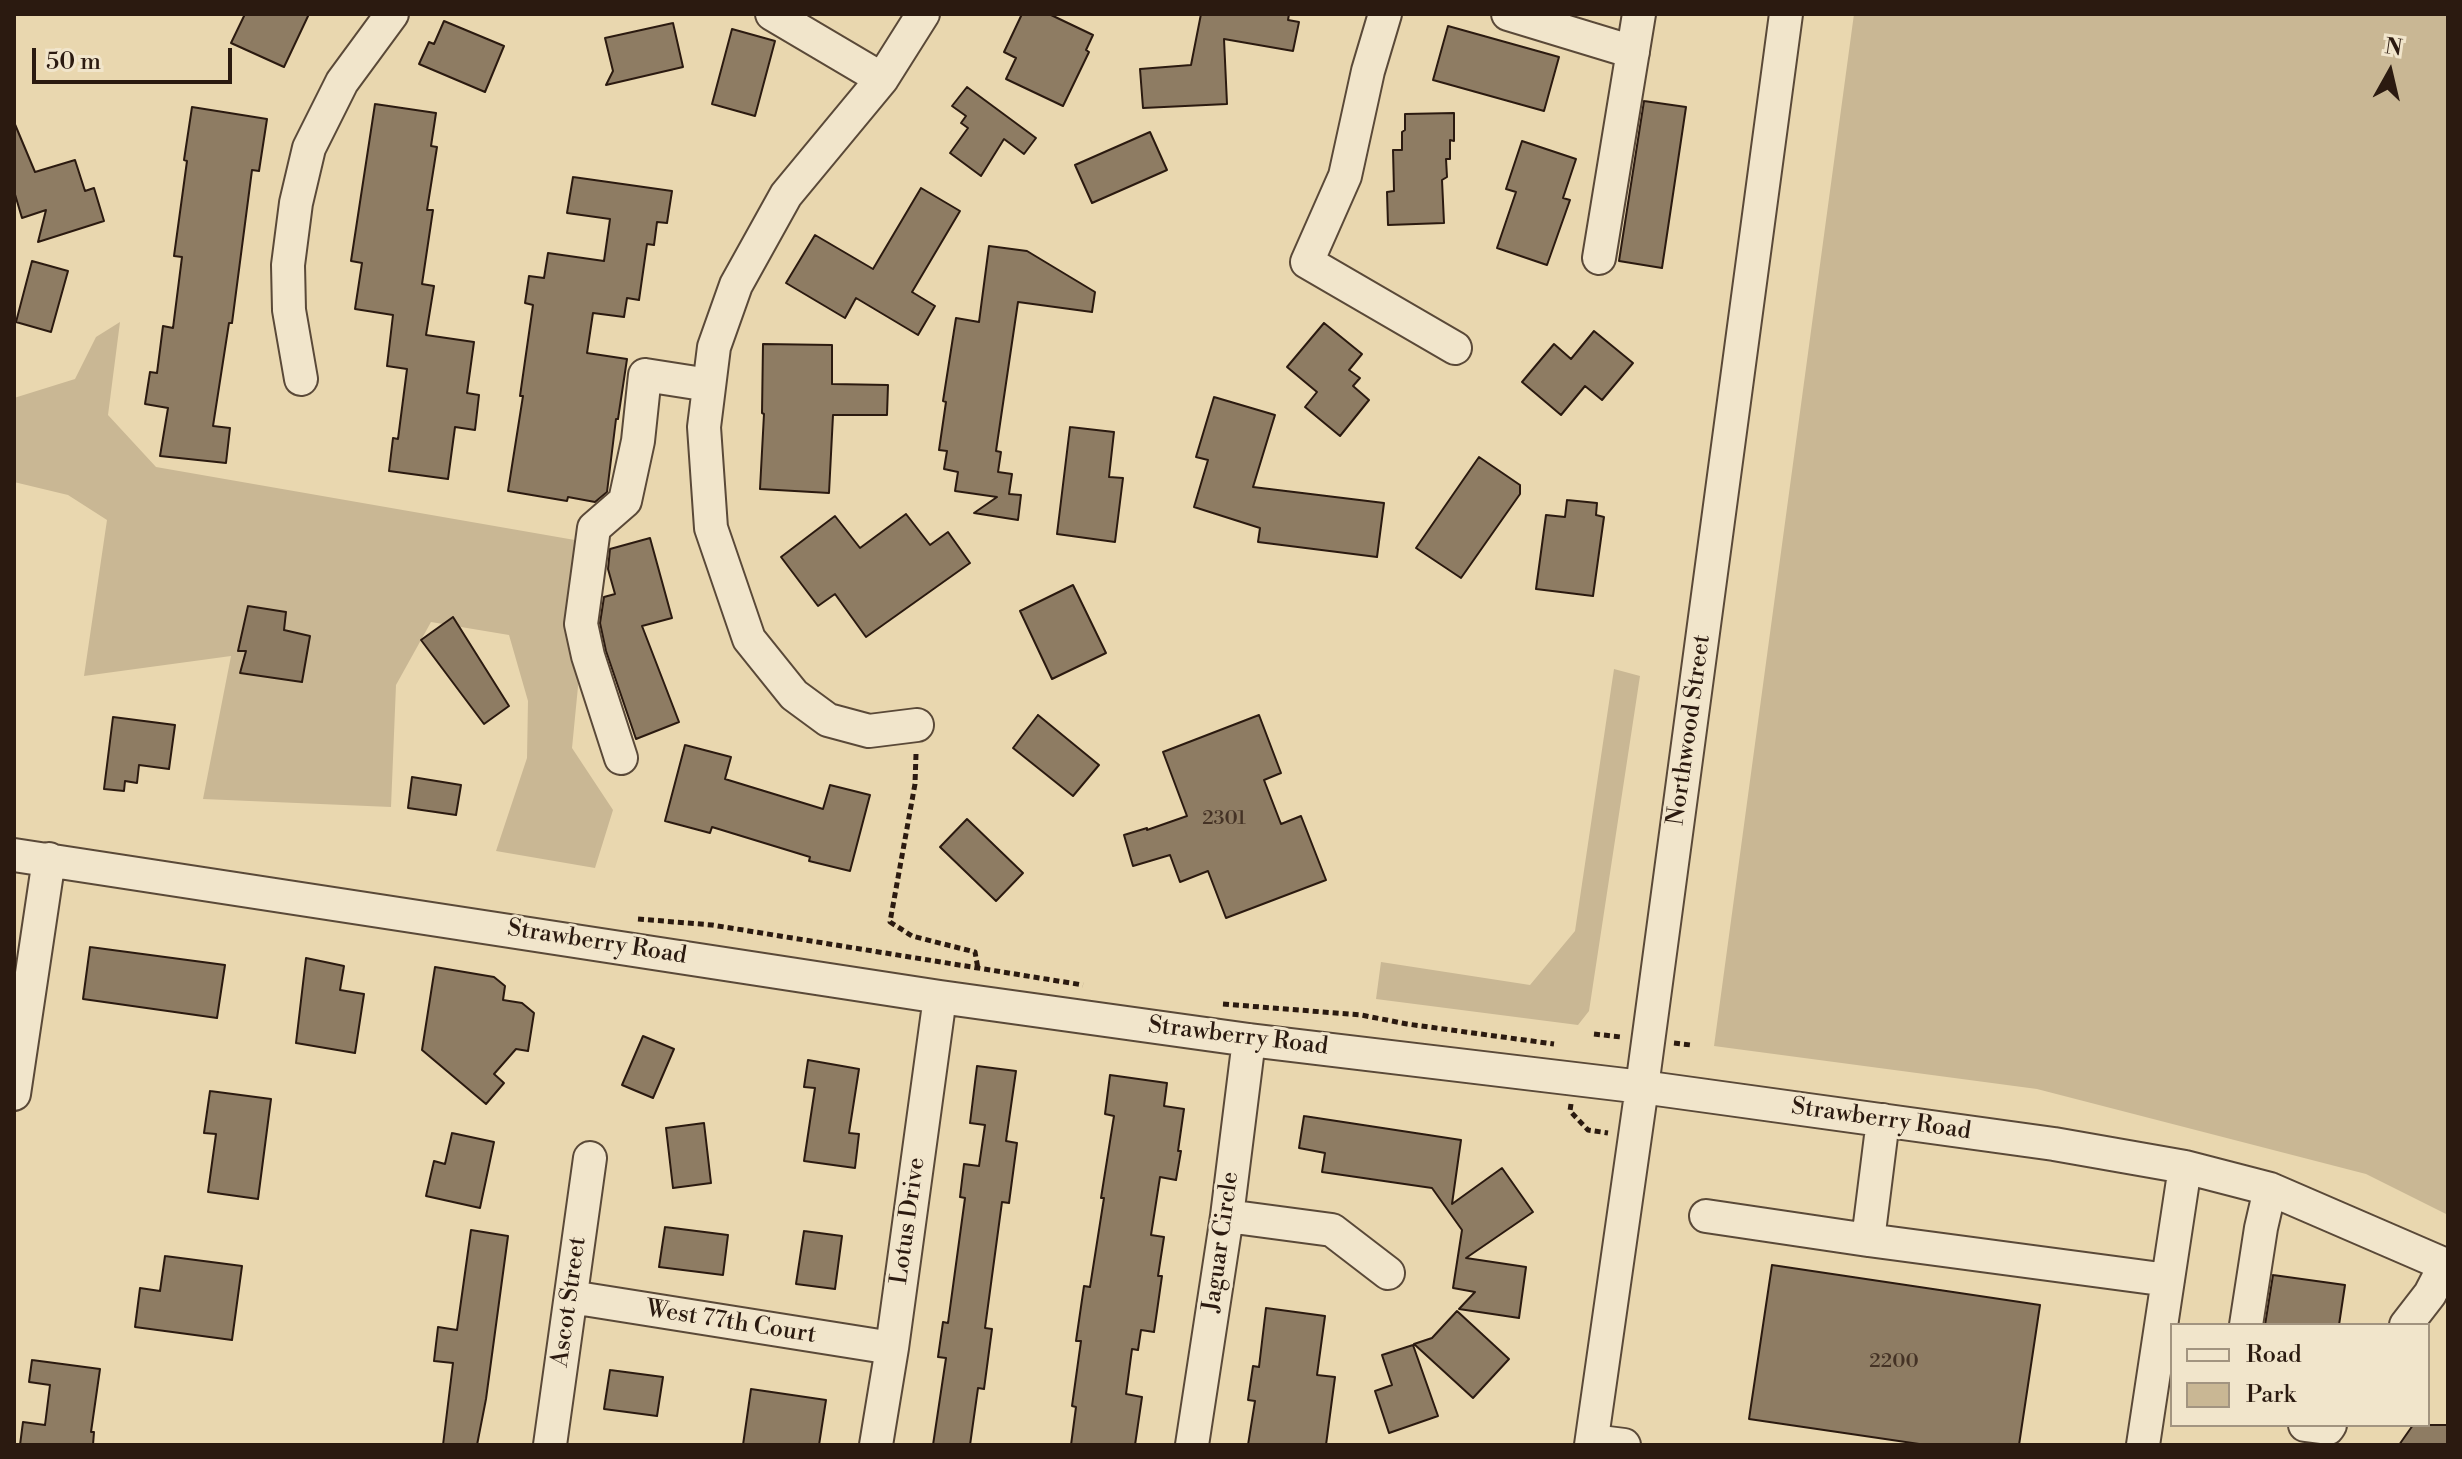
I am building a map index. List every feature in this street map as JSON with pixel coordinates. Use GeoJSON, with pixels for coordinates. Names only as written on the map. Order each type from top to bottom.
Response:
{"type":"FeatureCollection","features":[{"type":"Feature","properties":{"kind":"street"},"geometry":{"type":"LineString","coordinates":[[301,379],[289,310],[288,265],[296,203],[309,148],[342,82],[392,14]]}},
{"type":"Feature","properties":{"kind":"street"},"geometry":{"type":"LineString","coordinates":[[772,14],[882,79]]}},
{"type":"Feature","properties":{"kind":"street"},"geometry":{"type":"LineString","coordinates":[[917,725],[869,731],[828,720],[794,695],[749,639],[711,528],[704,427],[714,347],[736,285],[786,195],[882,79],[923,14]]}},
{"type":"Feature","properties":{"kind":"street"},"geometry":{"type":"LineString","coordinates":[[1385,14],[1368,71],[1345,176],[1307,262],[1455,348]]}},
{"type":"Feature","properties":{"kind":"street"},"geometry":{"type":"LineString","coordinates":[[1508,14],[1633,52]]}},
{"type":"Feature","properties":{"kind":"street"},"geometry":{"type":"LineString","coordinates":[[1599,258],[1639,14]]}},
{"type":"Feature","properties":{"kind":"street","name":"Northwood Street"},"geometry":{"type":"LineString","coordinates":[[1591,1443],[1786,14]]}},
{"type":"Feature","properties":{"kind":"street"},"geometry":{"type":"LineString","coordinates":[[621,758],[588,656],[581,624],[594,528],[625,501],[638,441],[645,375],[709,385]]}},
{"type":"Feature","properties":{"kind":"street","name":"Strawberry Road"},"geometry":{"type":"LineString","coordinates":[[14,855],[940,997],[1249,1040],[1642,1087],[2054,1144],[2185,1167],[2270,1189],[2447,1265]]}},
{"type":"Feature","properties":{"kind":"street"},"geometry":{"type":"LineString","coordinates":[[14,1094],[49,859]]}},
{"type":"Feature","properties":{"kind":"street","name":"Lotus Drive"},"geometry":{"type":"LineString","coordinates":[[876,1445],[940,997]]}},
{"type":"Feature","properties":{"kind":"street","name":"Jaguar Circle"},"geometry":{"type":"LineString","coordinates":[[1192,1445],[1227,1216],[1249,1040]]}},
{"type":"Feature","properties":{"kind":"street"},"geometry":{"type":"LineString","coordinates":[[1868,1240],[1883,1120]]}},
{"type":"Feature","properties":{"kind":"street","name":"Ascot Street"},"geometry":{"type":"LineString","coordinates":[[550,1445],[590,1158]]}},
{"type":"Feature","properties":{"kind":"street"},"geometry":{"type":"LineString","coordinates":[[2143,1445],[2185,1167]]}},
{"type":"Feature","properties":{"kind":"street"},"geometry":{"type":"LineString","coordinates":[[2246,1323],[2270,1189]]}},
{"type":"Feature","properties":{"kind":"street"},"geometry":{"type":"LineString","coordinates":[[1227,1216],[1332,1230],[1388,1273]]}},
{"type":"Feature","properties":{"kind":"street"},"geometry":{"type":"LineString","coordinates":[[1706,1216],[2168,1280]]}},
{"type":"Feature","properties":{"kind":"street"},"geometry":{"type":"LineString","coordinates":[[2408,1323],[2447,1265]]}},
{"type":"Feature","properties":{"kind":"street","name":"West 77th Court"},"geometry":{"type":"LineString","coordinates":[[571,1297],[892,1348]]}},
{"type":"Feature","properties":{"kind":"street"},"geometry":{"type":"LineString","coordinates":[[1591,1443],[1624,1445]]}},
{"type":"Feature","properties":{"kind":"path"},"geometry":{"type":"LineString","coordinates":[[917,725],[915,784],[890,922],[912,936],[975,952],[978,969]]}},
{"type":"Feature","properties":{"kind":"green space"},"geometry":{"type":"Polygon","coordinates":[[[1854,14],[2448,14],[2448,1215],[2366,1174],[2037,1089],[1714,1046],[1854,14]]]}},
{"type":"Feature","properties":{"kind":"green space"},"geometry":{"type":"Polygon","coordinates":[[[120,322],[108,415],[156,467],[592,543],[572,748],[613,810],[595,868],[496,851],[527,758],[528,701],[509,635],[431,622],[396,685],[391,807],[203,799],[231,656],[84,676],[107,520],[68,495],[14,482],[14,398],[75,379],[96,337],[120,322]]]}},
{"type":"Feature","properties":{"kind":"green space"},"geometry":{"type":"Polygon","coordinates":[[[1614,669],[1640,676],[1589,1011],[1578,1025],[1376,999],[1381,962],[1530,985],[1575,931],[1614,669]]]}},
{"type":"Feature","properties":{"kind":"building"},"geometry":{"type":"Polygon","coordinates":[[[245,14],[309,14],[284,67],[231,43],[245,14]]]}},
{"type":"Feature","properties":{"kind":"building"},"geometry":{"type":"Polygon","coordinates":[[[1022,14],[1049,14],[1093,35],[1086,50],[1089,52],[1063,106],[1006,79],[1016,58],[1004,52],[1022,14]]]}},
{"type":"Feature","properties":{"kind":"building"},"geometry":{"type":"Polygon","coordinates":[[[1201,14],[1289,14],[1288,20],[1299,22],[1293,51],[1224,39],[1227,104],[1143,108],[1140,69],[1191,65],[1201,14]]]}},
{"type":"Feature","properties":{"kind":"building"},"geometry":{"type":"Polygon","coordinates":[[[444,21],[504,46],[485,92],[419,64],[429,42],[434,44],[444,21]]]}},
{"type":"Feature","properties":{"kind":"building"},"geometry":{"type":"Polygon","coordinates":[[[673,23],[683,67],[606,85],[613,71],[605,38],[673,23]]]}},
{"type":"Feature","properties":{"kind":"building"},"geometry":{"type":"Polygon","coordinates":[[[1448,26],[1559,57],[1544,111],[1433,80],[1448,26]]]}},
{"type":"Feature","properties":{"kind":"building"},"geometry":{"type":"Polygon","coordinates":[[[732,29],[775,41],[755,116],[712,104],[732,29]]]}},
{"type":"Feature","properties":{"kind":"building"},"geometry":{"type":"Polygon","coordinates":[[[967,87],[1036,138],[1024,154],[1004,139],[981,176],[950,153],[968,128],[961,123],[966,116],[952,106],[967,87]]]}},
{"type":"Feature","properties":{"kind":"building"},"geometry":{"type":"Polygon","coordinates":[[[1644,101],[1686,107],[1662,268],[1619,261],[1644,101]]]}},
{"type":"Feature","properties":{"kind":"building"},"geometry":{"type":"Polygon","coordinates":[[[375,104],[436,113],[431,146],[437,147],[427,210],[433,210],[422,284],[434,286],[426,335],[474,342],[467,393],[479,395],[475,430],[455,427],[448,479],[389,471],[393,438],[398,439],[407,369],[387,366],[393,315],[355,309],[362,263],[351,261],[375,104]]]}},
{"type":"Feature","properties":{"kind":"building"},"geometry":{"type":"Polygon","coordinates":[[[192,107],[267,119],[259,171],[252,170],[232,323],[229,323],[213,426],[230,428],[226,463],[160,456],[168,408],[145,404],[150,372],[157,373],[163,326],[173,328],[182,257],[174,256],[192,107]]]}},
{"type":"Feature","properties":{"kind":"building"},"geometry":{"type":"Polygon","coordinates":[[[1454,113],[1454,141],[1450,140],[1450,159],[1446,159],[1447,177],[1442,180],[1444,223],[1388,225],[1387,192],[1394,191],[1393,150],[1402,150],[1405,114],[1454,113]]]}},
{"type":"Feature","properties":{"kind":"building"},"geometry":{"type":"Polygon","coordinates":[[[14,122],[35,172],[75,160],[85,191],[94,188],[104,221],[38,242],[46,210],[22,218],[14,191],[14,122]]]}},
{"type":"Feature","properties":{"kind":"building"},"geometry":{"type":"Polygon","coordinates":[[[1150,132],[1167,170],[1092,203],[1075,165],[1150,132]]]}},
{"type":"Feature","properties":{"kind":"building"},"geometry":{"type":"Polygon","coordinates":[[[1522,141],[1576,159],[1563,198],[1570,200],[1547,265],[1497,248],[1516,192],[1506,189],[1522,141]]]}},
{"type":"Feature","properties":{"kind":"building"},"geometry":{"type":"Polygon","coordinates":[[[573,177],[672,191],[667,223],[657,222],[654,245],[647,244],[639,300],[627,298],[624,317],[593,313],[587,353],[627,359],[607,492],[595,502],[568,497],[567,501],[508,491],[533,305],[525,303],[529,276],[544,278],[548,253],[604,261],[610,219],[567,213],[573,177]]]}},
{"type":"Feature","properties":{"kind":"building"},"geometry":{"type":"Polygon","coordinates":[[[921,188],[960,211],[912,292],[935,306],[918,335],[856,298],[845,318],[786,283],[815,235],[873,269],[921,188]]]}},
{"type":"Feature","properties":{"kind":"building"},"geometry":{"type":"Polygon","coordinates":[[[989,246],[1027,251],[1095,292],[1092,312],[1018,302],[996,451],[1001,452],[998,472],[1012,474],[1009,494],[1021,495],[1018,520],[974,513],[997,497],[955,491],[958,472],[944,469],[947,451],[939,450],[956,318],[979,322],[989,246]]]}},
{"type":"Feature","properties":{"kind":"building"},"geometry":{"type":"Polygon","coordinates":[[[32,261],[68,271],[51,332],[16,322],[32,261]]]}},
{"type":"Feature","properties":{"kind":"building"},"geometry":{"type":"Polygon","coordinates":[[[1324,323],[1362,354],[1349,370],[1360,378],[1353,386],[1369,400],[1340,436],[1305,407],[1317,392],[1287,367],[1324,323]]]}},
{"type":"Feature","properties":{"kind":"building"},"geometry":{"type":"Polygon","coordinates":[[[1594,331],[1633,363],[1602,400],[1585,386],[1561,415],[1522,382],[1554,344],[1571,359],[1594,331]]]}},
{"type":"Feature","properties":{"kind":"building"},"geometry":{"type":"Polygon","coordinates":[[[763,344],[832,345],[832,384],[888,385],[887,415],[833,415],[829,493],[760,489],[764,414],[763,344]]]}},
{"type":"Feature","properties":{"kind":"building"},"geometry":{"type":"Polygon","coordinates":[[[1214,397],[1275,415],[1253,487],[1384,503],[1377,557],[1258,542],[1260,528],[1194,507],[1208,460],[1196,457],[1214,397]]]}},
{"type":"Feature","properties":{"kind":"building"},"geometry":{"type":"Polygon","coordinates":[[[1070,427],[1114,432],[1109,477],[1123,478],[1115,542],[1057,534],[1070,427]]]}},
{"type":"Feature","properties":{"kind":"building"},"geometry":{"type":"Polygon","coordinates":[[[1479,457],[1520,485],[1520,494],[1461,578],[1416,548],[1479,457]]]}},
{"type":"Feature","properties":{"kind":"building"},"geometry":{"type":"Polygon","coordinates":[[[1567,500],[1597,503],[1596,515],[1604,517],[1593,596],[1536,589],[1546,515],[1565,517],[1567,500]]]}},
{"type":"Feature","properties":{"kind":"building"},"geometry":{"type":"Polygon","coordinates":[[[906,514],[930,545],[948,532],[970,563],[866,637],[835,594],[818,606],[781,557],[835,516],[860,548],[906,514]]]}},
{"type":"Feature","properties":{"kind":"building"},"geometry":{"type":"Polygon","coordinates":[[[650,538],[672,618],[642,626],[679,722],[636,739],[606,651],[600,623],[604,597],[615,594],[608,569],[610,549],[650,538]]]}},
{"type":"Feature","properties":{"kind":"building"},"geometry":{"type":"Polygon","coordinates":[[[1073,585],[1106,653],[1052,679],[1020,611],[1073,585]]]}},
{"type":"Feature","properties":{"kind":"building"},"geometry":{"type":"Polygon","coordinates":[[[248,606],[286,612],[284,630],[310,636],[302,682],[240,673],[246,651],[238,651],[248,606]]]}},
{"type":"Feature","properties":{"kind":"building"},"geometry":{"type":"Polygon","coordinates":[[[453,617],[509,706],[484,724],[421,640],[453,617]]]}},
{"type":"Feature","properties":{"kind":"building"},"geometry":{"type":"Polygon","coordinates":[[[1038,715],[1099,765],[1073,796],[1013,748],[1038,715]]]}},
{"type":"Feature","properties":{"kind":"building"},"geometry":{"type":"Polygon","coordinates":[[[1259,715],[1281,773],[1264,780],[1281,824],[1301,816],[1326,880],[1226,918],[1208,871],[1180,882],[1170,855],[1133,866],[1124,835],[1187,816],[1163,752],[1259,715]]]}},
{"type":"Feature","properties":{"kind":"building"},"geometry":{"type":"Polygon","coordinates":[[[113,717],[175,725],[169,769],[139,765],[137,783],[125,781],[124,791],[104,789],[113,717]]]}},
{"type":"Feature","properties":{"kind":"building"},"geometry":{"type":"Polygon","coordinates":[[[685,745],[731,757],[725,779],[823,809],[830,785],[870,795],[850,871],[809,861],[810,857],[712,827],[710,833],[665,821],[685,745]]]}},
{"type":"Feature","properties":{"kind":"building"},"geometry":{"type":"Polygon","coordinates":[[[412,777],[461,785],[456,815],[408,808],[412,777]]]}},
{"type":"Feature","properties":{"kind":"building"},"geometry":{"type":"Polygon","coordinates":[[[967,819],[1023,873],[996,901],[940,847],[967,819]]]}},
{"type":"Feature","properties":{"kind":"building"},"geometry":{"type":"Polygon","coordinates":[[[90,947],[225,965],[217,1018],[83,999],[90,947]]]}},
{"type":"Feature","properties":{"kind":"building"},"geometry":{"type":"Polygon","coordinates":[[[306,958],[344,966],[340,990],[364,994],[355,1053],[296,1043],[306,958]]]}},
{"type":"Feature","properties":{"kind":"building"},"geometry":{"type":"Polygon","coordinates":[[[435,967],[494,977],[505,986],[503,1000],[522,1003],[534,1013],[528,1051],[516,1049],[494,1074],[504,1083],[486,1104],[422,1050],[435,967]]]}},
{"type":"Feature","properties":{"kind":"building"},"geometry":{"type":"Polygon","coordinates":[[[643,1036],[674,1049],[653,1098],[622,1085],[643,1036]]]}},
{"type":"Feature","properties":{"kind":"building"},"geometry":{"type":"Polygon","coordinates":[[[808,1060],[859,1069],[849,1133],[859,1134],[855,1168],[804,1161],[815,1088],[804,1087],[808,1060]]]}},
{"type":"Feature","properties":{"kind":"building"},"geometry":{"type":"Polygon","coordinates":[[[977,1066],[1016,1071],[1006,1141],[1017,1143],[1009,1203],[1002,1202],[985,1328],[992,1329],[984,1389],[978,1388],[970,1445],[933,1445],[946,1358],[938,1357],[943,1322],[948,1323],[965,1198],[960,1197],[964,1164],[979,1166],[985,1125],[970,1123],[977,1066]]]}},
{"type":"Feature","properties":{"kind":"building"},"geometry":{"type":"Polygon","coordinates":[[[1110,1075],[1167,1083],[1164,1106],[1184,1109],[1178,1151],[1181,1151],[1176,1180],[1160,1177],[1151,1235],[1164,1237],[1154,1332],[1141,1330],[1138,1350],[1132,1349],[1126,1394],[1142,1397],[1135,1445],[1071,1445],[1076,1407],[1072,1406],[1081,1341],[1076,1341],[1084,1286],[1090,1287],[1114,1116],[1105,1114],[1110,1075]]]}},
{"type":"Feature","properties":{"kind":"building"},"geometry":{"type":"Polygon","coordinates":[[[210,1091],[271,1099],[258,1199],[208,1192],[216,1134],[204,1133],[210,1091]]]}},
{"type":"Feature","properties":{"kind":"building"},"geometry":{"type":"Polygon","coordinates":[[[1304,1116],[1461,1140],[1452,1204],[1502,1168],[1533,1212],[1466,1258],[1526,1267],[1519,1318],[1459,1309],[1475,1292],[1453,1288],[1462,1230],[1432,1188],[1322,1172],[1325,1153],[1299,1148],[1304,1116]]]}},
{"type":"Feature","properties":{"kind":"building"},"geometry":{"type":"Polygon","coordinates":[[[704,1123],[711,1183],[673,1188],[666,1128],[704,1123]]]}},
{"type":"Feature","properties":{"kind":"building"},"geometry":{"type":"Polygon","coordinates":[[[452,1133],[494,1142],[480,1208],[426,1196],[434,1161],[445,1164],[452,1133]]]}},
{"type":"Feature","properties":{"kind":"building"},"geometry":{"type":"Polygon","coordinates":[[[665,1227],[728,1235],[723,1275],[659,1267],[665,1227]]]}},
{"type":"Feature","properties":{"kind":"building"},"geometry":{"type":"Polygon","coordinates":[[[471,1230],[508,1236],[477,1445],[443,1445],[453,1363],[434,1361],[438,1327],[457,1330],[471,1230]]]}},
{"type":"Feature","properties":{"kind":"building"},"geometry":{"type":"Polygon","coordinates":[[[804,1231],[842,1236],[835,1289],[796,1284],[804,1231]]]}},
{"type":"Feature","properties":{"kind":"building"},"geometry":{"type":"Polygon","coordinates":[[[165,1256],[242,1266],[232,1340],[135,1327],[140,1288],[160,1291],[165,1256]]]}},
{"type":"Feature","properties":{"kind":"building"},"geometry":{"type":"Polygon","coordinates":[[[1772,1265],[2040,1305],[2019,1445],[1926,1445],[1749,1419],[1772,1265]]]}},
{"type":"Feature","properties":{"kind":"building"},"geometry":{"type":"Polygon","coordinates":[[[2273,1275],[2345,1285],[2339,1323],[2265,1323],[2273,1275]]]}},
{"type":"Feature","properties":{"kind":"building"},"geometry":{"type":"Polygon","coordinates":[[[1266,1308],[1325,1316],[1317,1375],[1335,1377],[1326,1445],[1248,1445],[1255,1401],[1248,1400],[1253,1366],[1259,1367],[1266,1308]]]}},
{"type":"Feature","properties":{"kind":"building"},"geometry":{"type":"Polygon","coordinates":[[[1457,1311],[1509,1359],[1473,1398],[1414,1344],[1432,1338],[1457,1311]]]}},
{"type":"Feature","properties":{"kind":"building"},"geometry":{"type":"Polygon","coordinates":[[[1413,1345],[1438,1416],[1389,1433],[1375,1391],[1392,1385],[1382,1355],[1413,1345]]]}},
{"type":"Feature","properties":{"kind":"building"},"geometry":{"type":"Polygon","coordinates":[[[32,1360],[100,1369],[91,1432],[94,1432],[93,1445],[20,1445],[23,1422],[45,1425],[50,1385],[29,1382],[32,1360]]]}},
{"type":"Feature","properties":{"kind":"building"},"geometry":{"type":"Polygon","coordinates":[[[610,1370],[663,1377],[657,1416],[604,1409],[610,1370]]]}},
{"type":"Feature","properties":{"kind":"building"},"geometry":{"type":"Polygon","coordinates":[[[751,1389],[826,1400],[819,1445],[743,1445],[751,1389]]]}},
{"type":"Feature","properties":{"kind":"building"},"geometry":{"type":"Polygon","coordinates":[[[2448,1425],[2448,1445],[2399,1445],[2412,1427],[2448,1425]]]}}]}
